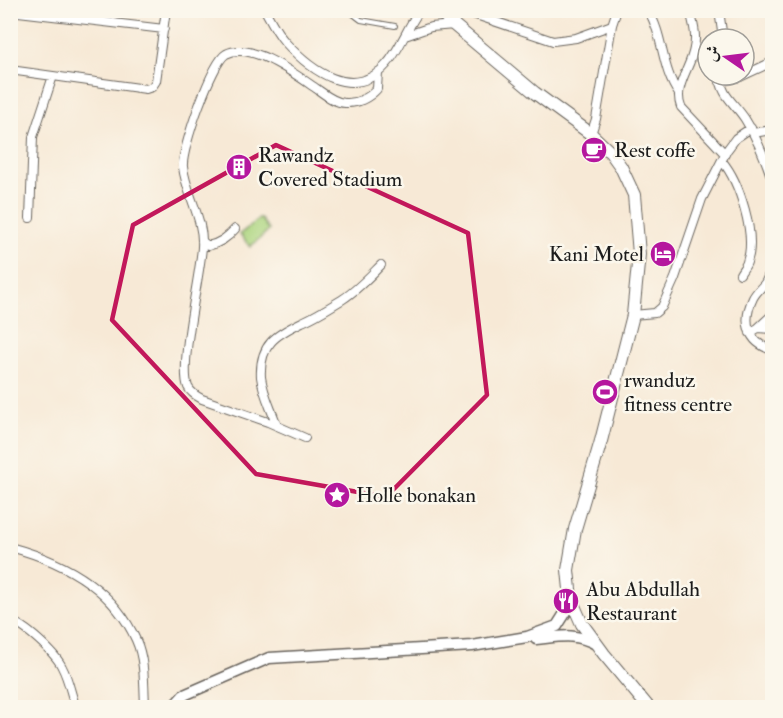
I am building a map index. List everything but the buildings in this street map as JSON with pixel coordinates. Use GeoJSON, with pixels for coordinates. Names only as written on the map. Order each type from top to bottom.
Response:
{"type":"FeatureCollection","features":[{"type":"Feature","properties":{"kind":"main road"},"geometry":{"type":"LineString","coordinates":[[440,10],[454,26],[560,113],[591,134],[616,160],[634,195],[639,254],[633,315],[601,441],[575,529],[568,570],[571,598],[582,624],[649,708]]}},
{"type":"Feature","properties":{"kind":"street"},"geometry":{"type":"LineString","coordinates":[[10,70],[146,89],[152,87],[156,81],[166,10]]}},
{"type":"Feature","properties":{"kind":"street"},"geometry":{"type":"LineString","coordinates":[[265,10],[284,41],[315,67],[339,82],[361,82],[378,72],[387,64],[420,10]]}},
{"type":"Feature","properties":{"kind":"street"},"geometry":{"type":"LineString","coordinates":[[472,10],[474,14],[512,29],[553,41],[576,38],[612,25]]}},
{"type":"Feature","properties":{"kind":"street"},"geometry":{"type":"LineString","coordinates":[[591,134],[596,119],[612,25],[617,10]]}},
{"type":"Feature","properties":{"kind":"street"},"geometry":{"type":"LineString","coordinates":[[648,10],[661,41],[670,80],[679,94]]}},
{"type":"Feature","properties":{"kind":"street"},"geometry":{"type":"LineString","coordinates":[[690,10],[695,29],[695,45],[678,99],[681,107],[723,158],[738,185],[749,232],[748,261],[740,274]]}},
{"type":"Feature","properties":{"kind":"street"},"geometry":{"type":"LineString","coordinates":[[719,10],[721,27]]}},
{"type":"Feature","properties":{"kind":"street"},"geometry":{"type":"LineString","coordinates":[[10,11],[164,29]]}},
{"type":"Feature","properties":{"kind":"street"},"geometry":{"type":"LineString","coordinates":[[405,36],[431,27],[454,26]]}},
{"type":"Feature","properties":{"kind":"street"},"geometry":{"type":"LineString","coordinates":[[305,438],[202,399],[192,393],[188,387],[186,374],[188,353],[202,241],[200,225],[184,176],[183,151],[219,60],[228,53],[257,54],[275,62],[329,98],[343,104],[370,97],[377,89],[378,72]]}},
{"type":"Feature","properties":{"kind":"street"},"geometry":{"type":"LineString","coordinates":[[756,70],[772,62]]}},
{"type":"Feature","properties":{"kind":"street"},"geometry":{"type":"LineString","coordinates":[[30,219],[33,137],[53,76]]}},
{"type":"Feature","properties":{"kind":"street"},"geometry":{"type":"LineString","coordinates":[[722,87],[762,148],[772,179]]}},
{"type":"Feature","properties":{"kind":"street"},"geometry":{"type":"LineString","coordinates":[[633,315],[655,313],[662,307],[675,278],[702,199],[736,138],[752,131],[772,130]]}},
{"type":"Feature","properties":{"kind":"street"},"geometry":{"type":"LineString","coordinates":[[202,241],[208,246],[215,244],[228,237],[235,229]]}},
{"type":"Feature","properties":{"kind":"street"},"geometry":{"type":"LineString","coordinates":[[277,426],[261,377],[266,350],[274,338],[287,328],[303,322],[345,298],[381,265]]}},
{"type":"Feature","properties":{"kind":"street"},"geometry":{"type":"LineString","coordinates":[[772,266],[766,281],[754,296],[747,320],[750,333],[756,342],[772,350]]}},
{"type":"Feature","properties":{"kind":"street"},"geometry":{"type":"LineString","coordinates":[[750,333],[772,315]]}},
{"type":"Feature","properties":{"kind":"street"},"geometry":{"type":"LineString","coordinates":[[758,328],[772,329]]}},
{"type":"Feature","properties":{"kind":"street"},"geometry":{"type":"LineString","coordinates":[[10,547],[41,556],[70,570],[94,587],[117,610],[136,640],[143,670],[145,708]]}},
{"type":"Feature","properties":{"kind":"street"},"geometry":{"type":"LineString","coordinates":[[172,708],[184,695],[269,658],[472,646],[526,637],[557,626],[569,607],[571,598]]}},
{"type":"Feature","properties":{"kind":"street"},"geometry":{"type":"LineString","coordinates":[[10,621],[42,643],[62,666],[76,708]]}},
{"type":"Feature","properties":{"kind":"street"},"geometry":{"type":"LineString","coordinates":[[526,637],[536,639],[570,635],[586,638],[597,645]]}},
{"type":"Feature","properties":{"kind":"lane"},"geometry":{"type":"LineString","coordinates":[[348,10],[361,20],[395,27]]}},
{"type":"Feature","properties":{"kind":"highlighted area"},"geometry":{"type":"Polygon","coordinates":[[[276,145],[468,233],[487,395],[386,497],[256,474],[112,320],[133,225],[276,145]]]}},
{"type":"Feature","properties":{"kind":"green space"},"geometry":{"type":"Polygon","coordinates":[[[260,218],[269,230],[250,247],[240,234],[260,218]]]}},
{"type":"Feature","properties":{"kind":"place","name":"Rest coffe"},"geometry":{"type":"Point","coordinates":[594,150]}},
{"type":"Feature","properties":{"kind":"place","name":"Rawandz Covered Stadium"},"geometry":{"type":"Point","coordinates":[239,167]}},
{"type":"Feature","properties":{"kind":"place","name":"Kani Motel"},"geometry":{"type":"Point","coordinates":[663,254]}},
{"type":"Feature","properties":{"kind":"place","name":"rwanduz fitness centre"},"geometry":{"type":"Point","coordinates":[605,392]}},
{"type":"Feature","properties":{"kind":"place","name":"Holle bonakan"},"geometry":{"type":"Point","coordinates":[337,495]}},
{"type":"Feature","properties":{"kind":"place","name":"Abu Abdullah Restaurant"},"geometry":{"type":"Point","coordinates":[566,601]}}]}
